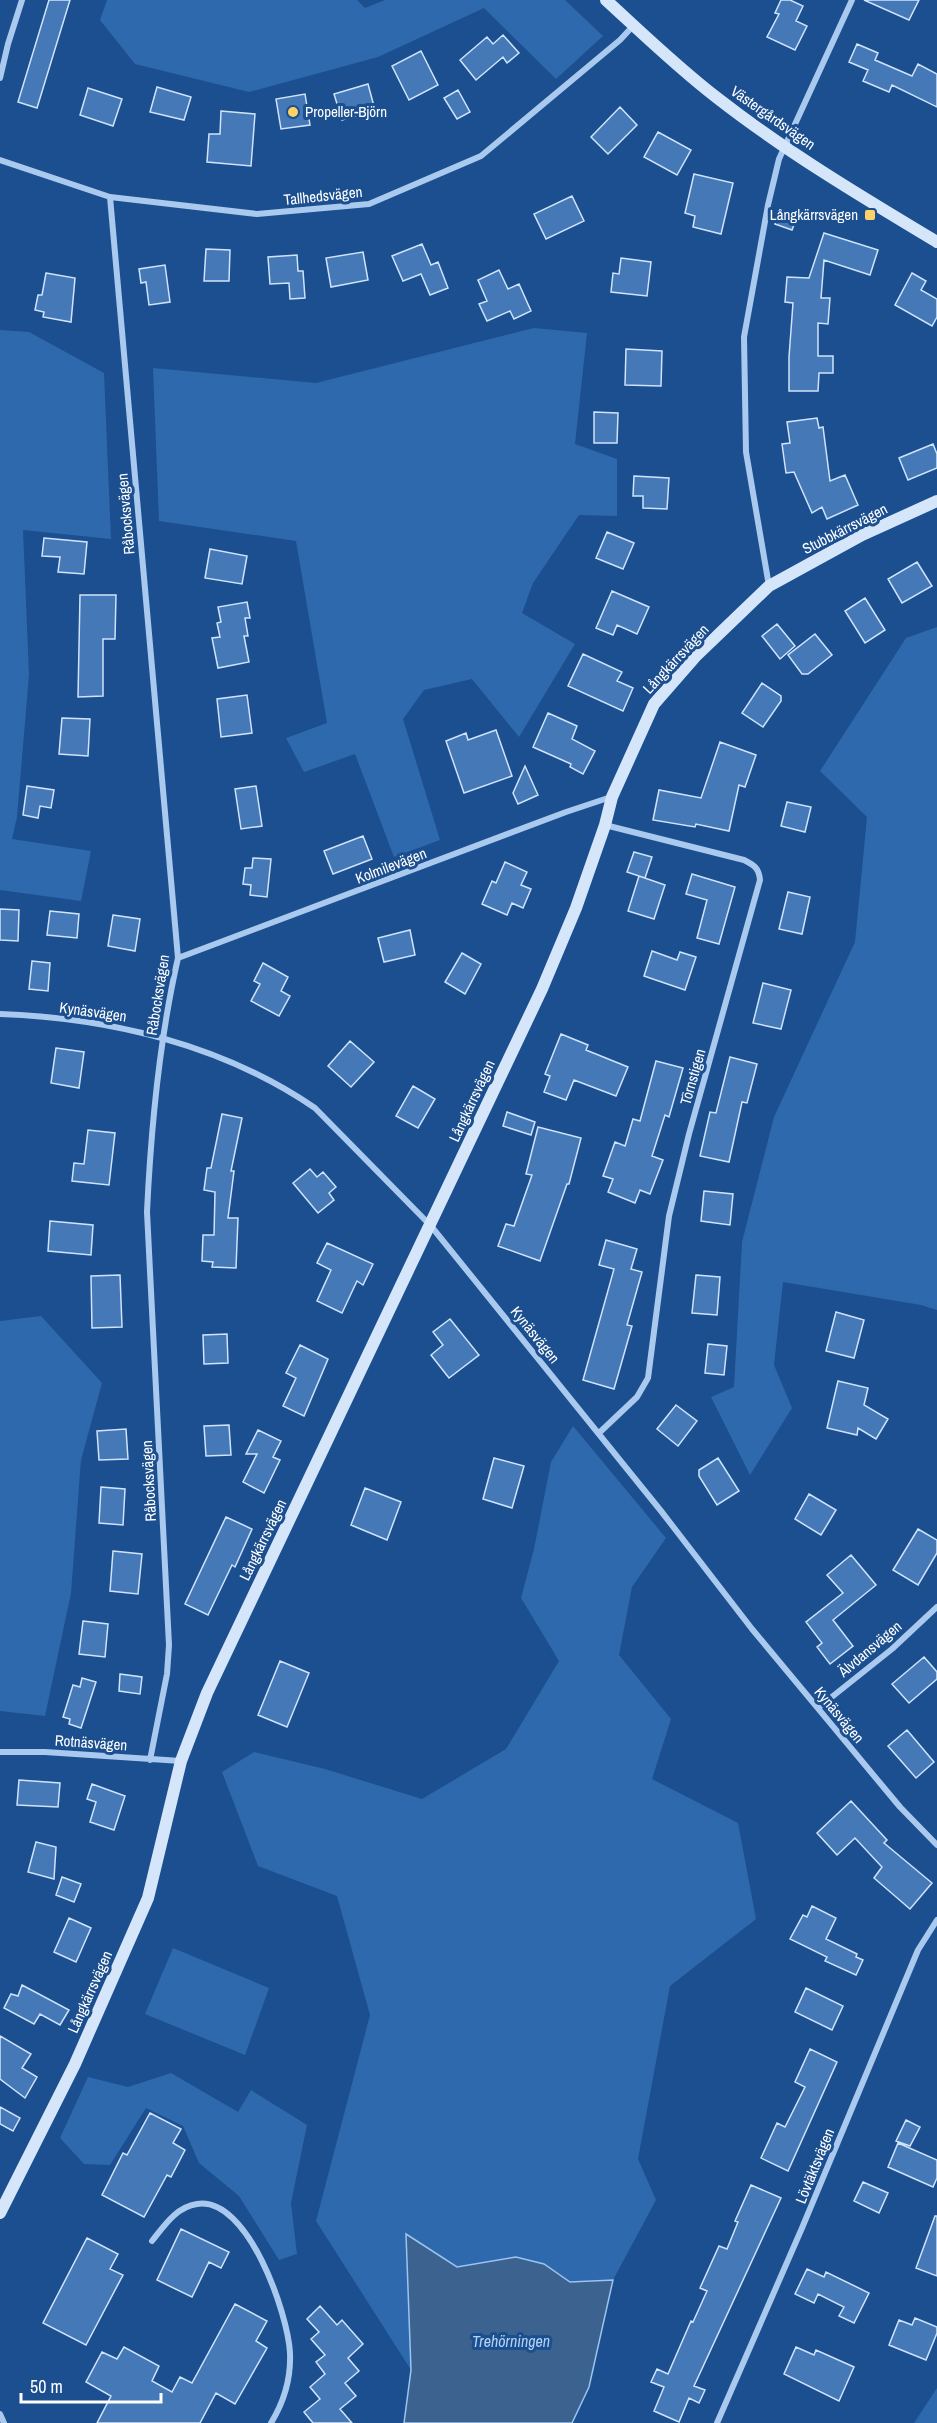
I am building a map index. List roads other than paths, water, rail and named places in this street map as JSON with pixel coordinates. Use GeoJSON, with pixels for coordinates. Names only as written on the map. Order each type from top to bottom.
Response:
{"type":"FeatureCollection","features":[{"type":"Feature","properties":{"kind":"street"},"geometry":{"type":"LineString","coordinates":[[0,78],[22,0]]}},
{"type":"Feature","properties":{"kind":"street","name":"Västergårdsvägen"},"geometry":{"type":"LineString","coordinates":[[606,0],[716,97],[870,202],[937,242]]}},
{"type":"Feature","properties":{"kind":"street"},"geometry":{"type":"LineString","coordinates":[[769,586],[746,452],[744,337],[768,205],[784,145],[852,0]]}},
{"type":"Feature","properties":{"kind":"street","name":"Tallhedsvägen"},"geometry":{"type":"LineString","coordinates":[[0,160],[110,197],[257,214],[369,204],[481,156],[620,40],[634,25]]}},
{"type":"Feature","properties":{"kind":"street"},"geometry":{"type":"LineString","coordinates":[[0,42],[8,44]]}},
{"type":"Feature","properties":{"kind":"street","name":"Råbocksvägen"},"geometry":{"type":"LineString","coordinates":[[110,197],[178,958],[165,1015],[149,1169],[147,1212],[169,1645],[167,1674],[150,1760]]}},
{"type":"Feature","properties":{"kind":"street","name":"Stubbkärrsvägen"},"geometry":{"type":"LineString","coordinates":[[769,586],[862,535],[937,501]]}},
{"type":"Feature","properties":{"kind":"street","name":"Långkärrsvägen"},"geometry":{"type":"LineString","coordinates":[[0,2213],[75,2064],[148,1898],[181,1761],[207,1693],[542,989],[576,908],[605,825],[612,797],[654,704],[695,657],[769,586]]}},
{"type":"Feature","properties":{"kind":"street","name":"Kolmilevägen"},"geometry":{"type":"LineString","coordinates":[[178,958],[566,812],[612,797]]}},
{"type":"Feature","properties":{"kind":"street","name":"Törnstigen"},"geometry":{"type":"LineString","coordinates":[[598,1433],[637,1397],[648,1378],[669,1216],[689,1134],[760,880],[759,872],[754,865],[744,861],[605,825]]}},
{"type":"Feature","properties":{"kind":"street","name":"Kynäsvägen"},"geometry":{"type":"LineString","coordinates":[[0,1014],[97,1023],[163,1037],[250,1070],[294,1093],[315,1108],[431,1226],[818,1708],[900,1807],[937,1845]]}},
{"type":"Feature","properties":{"kind":"street","name":"Älvdansvägen"},"geometry":{"type":"LineString","coordinates":[[818,1708],[892,1649],[937,1607]]}},
{"type":"Feature","properties":{"kind":"street","name":"Rotnäsvägen"},"geometry":{"type":"LineString","coordinates":[[0,1752],[45,1752],[181,1761]]}},
{"type":"Feature","properties":{"kind":"street","name":"Lövtäktsvägen"},"geometry":{"type":"LineString","coordinates":[[717,2423],[802,2228],[918,1950],[937,1920]]}},
{"type":"Feature","properties":{"kind":"street"},"geometry":{"type":"LineString","coordinates":[[152,2241],[176,2213],[186,2206],[199,2203],[219,2208],[233,2218],[250,2241],[264,2264],[275,2293],[286,2327],[290,2351],[287,2387],[271,2423]]}},
{"type":"Feature","properties":{"kind":"street"},"geometry":{"type":"LineString","coordinates":[[0,2414],[4,2423]]}},
{"type":"Feature","properties":{"kind":"water","name":"Trehörningen"},"geometry":{"type":"Polygon","coordinates":[[[406,2234],[457,2267],[516,2257],[544,2264],[570,2282],[613,2280],[589,2387],[572,2423],[404,2423],[411,2370],[406,2234]]]}},
{"type":"Feature","properties":{"kind":"place","name":"Propeller-Björn"},"geometry":{"type":"Point","coordinates":[293,112]}},
{"type":"Feature","properties":{"kind":"place","name":"Långkärrsvägen"},"geometry":{"type":"Point","coordinates":[870,215]}}]}
